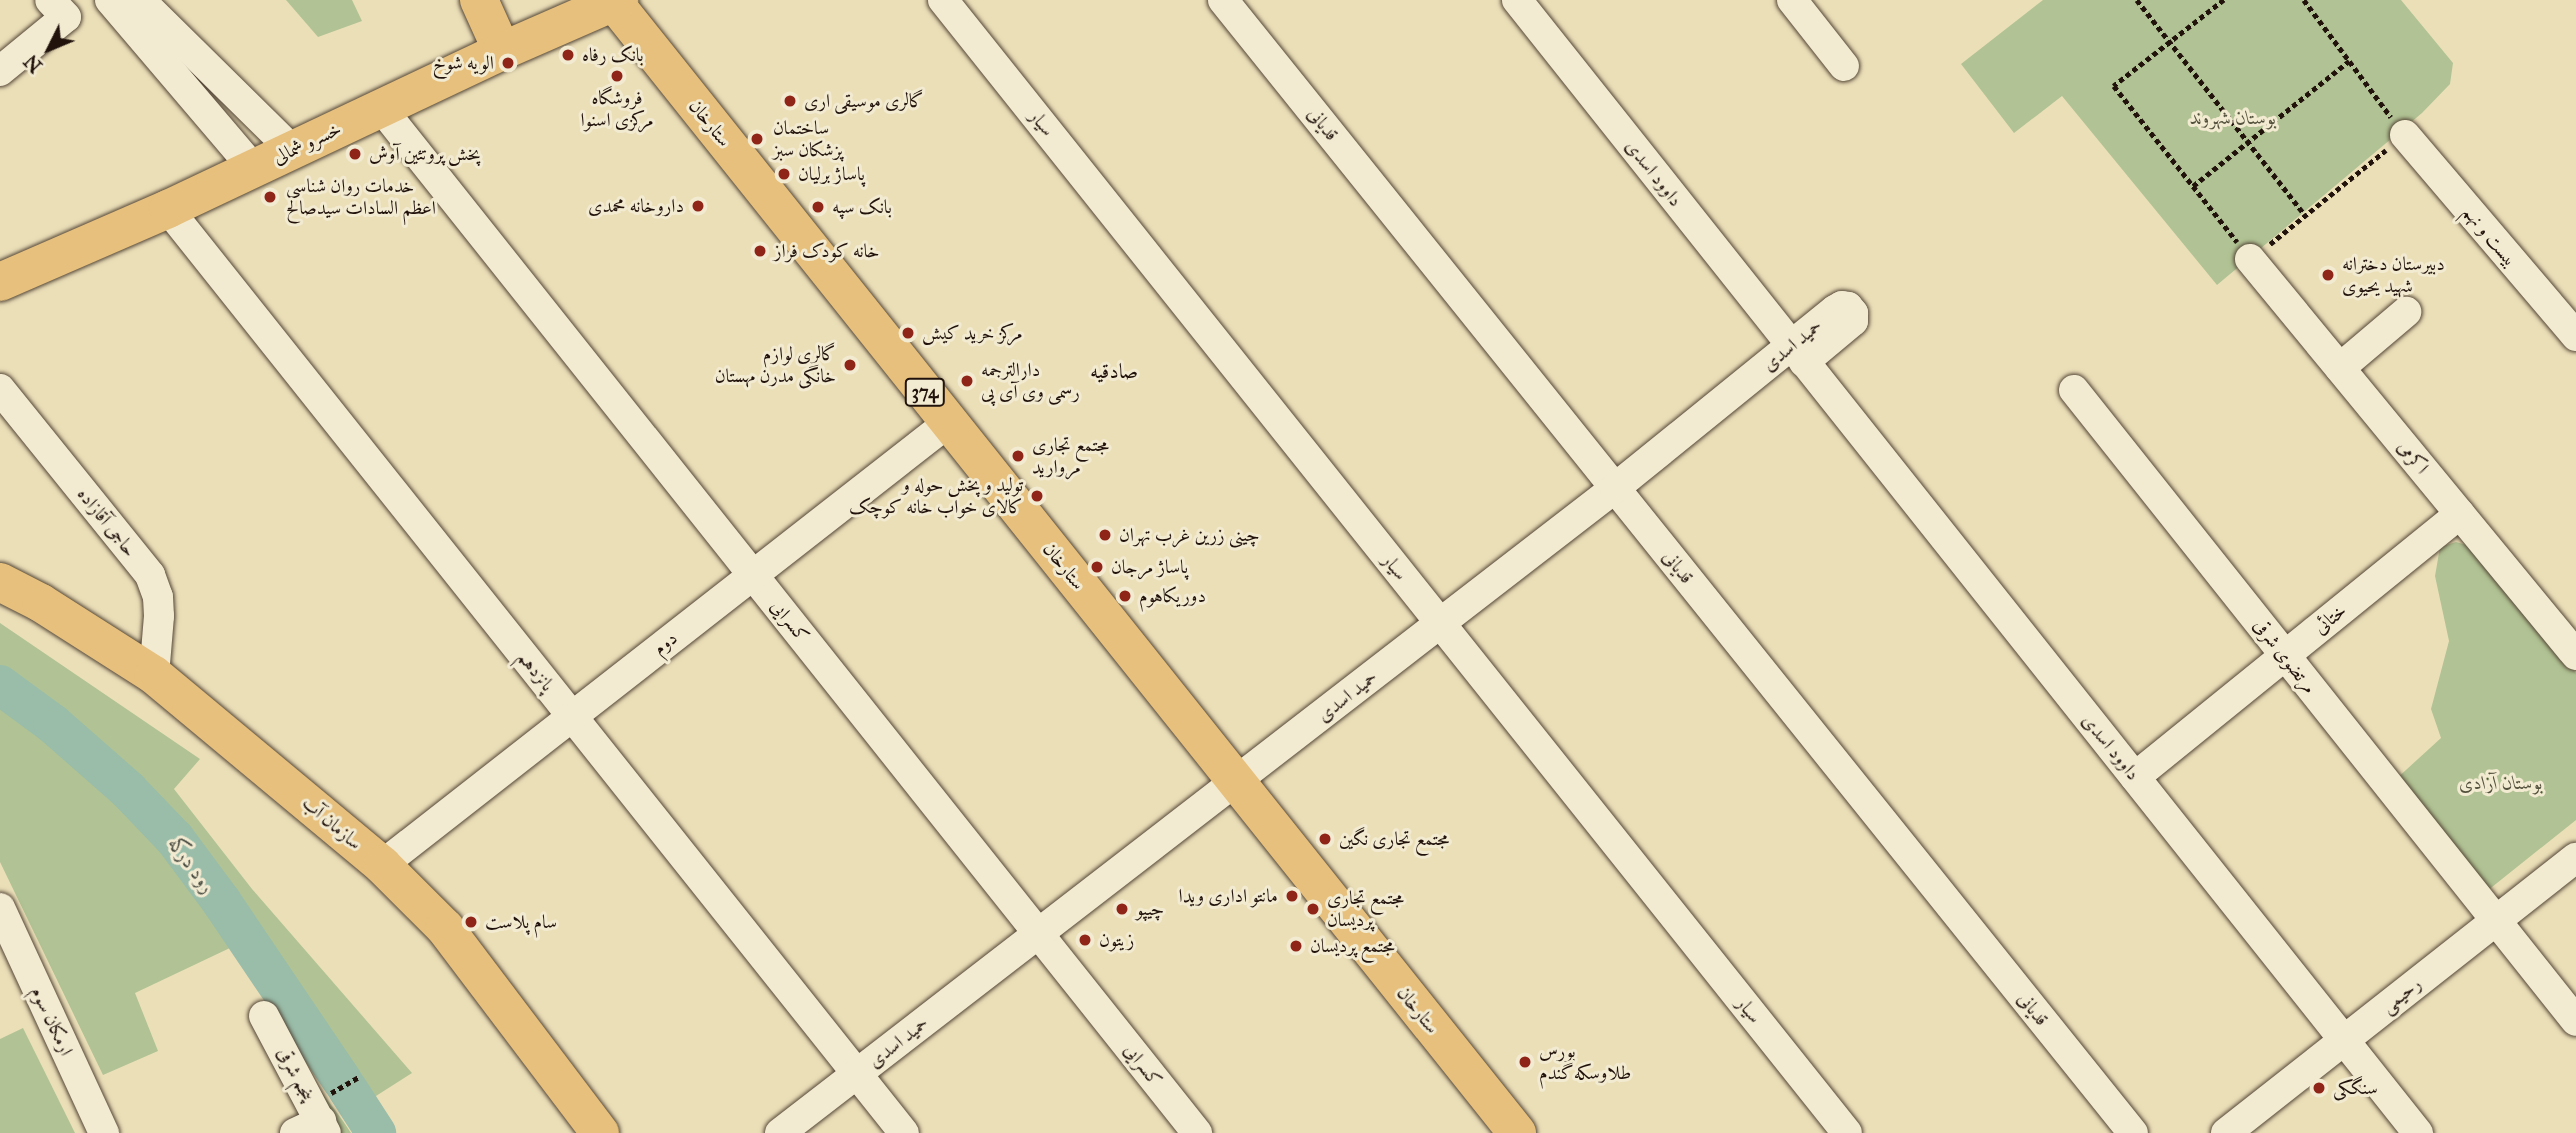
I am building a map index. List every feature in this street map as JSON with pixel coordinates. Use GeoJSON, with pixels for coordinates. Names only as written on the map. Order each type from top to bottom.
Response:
{"type":"FeatureCollection","features":[{"type":"Feature","properties":{"kind":"main road"},"geometry":{"type":"LineString","coordinates":[[479,0],[502,51]]}},
{"type":"Feature","properties":{"kind":"main road","name":"خسرو شمالی"},"geometry":{"type":"LineString","coordinates":[[0,282],[168,209],[502,51],[615,1]]}},
{"type":"Feature","properties":{"kind":"main road","name":"ستارخان"},"geometry":{"type":"LineString","coordinates":[[615,1],[1517,1133]]}},
{"type":"Feature","properties":{"kind":"main road","name":"سازمان آب"},"geometry":{"type":"LineString","coordinates":[[0,582],[41,603],[154,675],[382,864],[445,928],[600,1133]]}},
{"type":"Feature","properties":{"kind":"street"},"geometry":{"type":"LineString","coordinates":[[0,71],[58,8],[100,0]]}},
{"type":"Feature","properties":{"kind":"street"},"geometry":{"type":"LineString","coordinates":[[110,0],[253,168]]}},
{"type":"Feature","properties":{"kind":"street"},"geometry":{"type":"LineString","coordinates":[[140,0],[292,150]]}},
{"type":"Feature","properties":{"kind":"street","name":"سیار"},"geometry":{"type":"LineString","coordinates":[[943,0],[1847,1133]]}},
{"type":"Feature","properties":{"kind":"street","name":"قدیانی"},"geometry":{"type":"LineString","coordinates":[[1223,0],[2133,1133]]}},
{"type":"Feature","properties":{"kind":"street","name":"داوود اسدی"},"geometry":{"type":"LineString","coordinates":[[1517,0],[2418,1133]]}},
{"type":"Feature","properties":{"kind":"street"},"geometry":{"type":"LineString","coordinates":[[1792,0],[1844,66]]}},
{"type":"Feature","properties":{"kind":"street","name":"کسرایی"},"geometry":{"type":"LineString","coordinates":[[382,109],[1197,1133]]}},
{"type":"Feature","properties":{"kind":"street","name":"بیست و نهم"},"geometry":{"type":"LineString","coordinates":[[2405,135],[2576,336]]}},
{"type":"Feature","properties":{"kind":"street","name":"پانزدهم"},"geometry":{"type":"LineString","coordinates":[[168,209],[904,1133]]}},
{"type":"Feature","properties":{"kind":"street","name":"اکرمی"},"geometry":{"type":"LineString","coordinates":[[2250,259],[2576,655]]}},
{"type":"Feature","properties":{"kind":"street"},"geometry":{"type":"LineString","coordinates":[[2340,368],[2406,312]]}},
{"type":"Feature","properties":{"kind":"street","name":"حمید اسدی"},"geometry":{"type":"LineString","coordinates":[[780,1133],[1615,488],[1798,354]]}},
{"type":"Feature","properties":{"kind":"street","name":"حاجی آقازاده"},"geometry":{"type":"LineString","coordinates":[[0,389],[150,575],[158,597],[159,616],[154,675]]}},
{"type":"Feature","properties":{"kind":"street","name":"مرتضوی شرقی"},"geometry":{"type":"LineString","coordinates":[[2074,390],[2576,1021]]}},
{"type":"Feature","properties":{"kind":"street","name":"دوم"},"geometry":{"type":"LineString","coordinates":[[382,864],[949,422]]}},
{"type":"Feature","properties":{"kind":"street","name":"ختائی"},"geometry":{"type":"LineString","coordinates":[[2134,777],[2460,514]]}},
{"type":"Feature","properties":{"kind":"street","name":"رحیمی"},"geometry":{"type":"LineString","coordinates":[[2226,1133],[2576,858]]}},
{"type":"Feature","properties":{"kind":"street","name":"ارمکان سوم"},"geometry":{"type":"LineString","coordinates":[[0,908],[104,1133]]}},
{"type":"Feature","properties":{"kind":"street","name":"پنجم شرقی"},"geometry":{"type":"LineString","coordinates":[[264,1016],[317,1120]]}},
{"type":"Feature","properties":{"kind":"path"},"geometry":{"type":"LineString","coordinates":[[2137,0],[2305,215]]}},
{"type":"Feature","properties":{"kind":"path"},"geometry":{"type":"LineString","coordinates":[[2224,0],[2113,86],[2250,259],[2405,135],[2304,0]]}},
{"type":"Feature","properties":{"kind":"path"},"geometry":{"type":"LineString","coordinates":[[2193,186],[2349,61]]}},
{"type":"Feature","properties":{"kind":"path"},"geometry":{"type":"LineString","coordinates":[[317,1120],[359,1077]]}},
{"type":"Feature","properties":{"kind":"green space"},"geometry":{"type":"Polygon","coordinates":[[[286,0],[352,0],[362,21],[318,37],[286,0]]]}},
{"type":"Feature","properties":{"kind":"green space","name":"بوستان شهروند"},"geometry":{"type":"Polygon","coordinates":[[[2043,0],[2401,0],[2453,63],[2450,84],[2422,113],[2217,285],[2062,96],[2014,133],[1961,64],[2043,0]]]}},
{"type":"Feature","properties":{"kind":"green space","name":"بوستان آزادی"},"geometry":{"type":"Polygon","coordinates":[[[2456,542],[2473,547],[2576,673],[2576,820],[2487,891],[2395,780],[2441,738],[2431,709],[2449,641],[2435,576],[2440,547],[2456,542]]]}},
{"type":"Feature","properties":{"kind":"green space"},"geometry":{"type":"Polygon","coordinates":[[[0,623],[200,759],[174,789],[252,889],[412,1073],[365,1103],[187,843],[48,707],[0,674],[0,623]]]}},
{"type":"Feature","properties":{"kind":"green space"},"geometry":{"type":"Polygon","coordinates":[[[0,697],[64,746],[164,843],[232,947],[135,993],[158,1051],[103,1075],[0,862],[0,697]]]}},
{"type":"Feature","properties":{"kind":"green space"},"geometry":{"type":"Polygon","coordinates":[[[23,1028],[75,1133],[0,1133],[0,1039],[23,1028]]]}},
{"type":"Feature","properties":{"kind":"green space"},"geometry":{"type":"Polygon","coordinates":[[[289,1048],[343,1121],[351,1133],[331,1133],[289,1048]]]}},
{"type":"Feature","properties":{"kind":"waterway","name":"رود درکه"},"geometry":{"type":"LineString","coordinates":[[0,685],[53,724],[128,790],[175,839],[221,901],[343,1082]]}},
{"type":"Feature","properties":{"kind":"waterway","name":"رود درکه"},"geometry":{"type":"LineString","coordinates":[[347,1088],[376,1133]]}},
{"type":"Feature","properties":{"kind":"place","name":"بانک رفاه"},"geometry":{"type":"Point","coordinates":[568,55]}},
{"type":"Feature","properties":{"kind":"place","name":"الویه شوخ"},"geometry":{"type":"Point","coordinates":[508,63]}},
{"type":"Feature","properties":{"kind":"place","name":"فروشگاه مرکزی اسنوا"},"geometry":{"type":"Point","coordinates":[617,76]}},
{"type":"Feature","properties":{"kind":"place","name":"گالری موسیقی اری"},"geometry":{"type":"Point","coordinates":[790,101]}},
{"type":"Feature","properties":{"kind":"place","name":"ساختمان پزشکان سبز"},"geometry":{"type":"Point","coordinates":[757,139]}},
{"type":"Feature","properties":{"kind":"place","name":"پخش پروتئین آوش"},"geometry":{"type":"Point","coordinates":[355,154]}},
{"type":"Feature","properties":{"kind":"place","name":"پاساژ برلیان"},"geometry":{"type":"Point","coordinates":[784,174]}},
{"type":"Feature","properties":{"kind":"place","name":"خدمات روان شناسی اعظم السادات سیدصالح"},"geometry":{"type":"Point","coordinates":[270,197]}},
{"type":"Feature","properties":{"kind":"place","name":"داروخانه محمدی"},"geometry":{"type":"Point","coordinates":[698,206]}},
{"type":"Feature","properties":{"kind":"place","name":"بانک سپه"},"geometry":{"type":"Point","coordinates":[818,207]}},
{"type":"Feature","properties":{"kind":"place","name":"خانه کودک فراز"},"geometry":{"type":"Point","coordinates":[760,251]}},
{"type":"Feature","properties":{"kind":"place","name":"دبیرستان دخترانه شهید یحیوی"},"geometry":{"type":"Point","coordinates":[2328,275]}},
{"type":"Feature","properties":{"kind":"place","name":"مرکز خرید کیش"},"geometry":{"type":"Point","coordinates":[908,333]}},
{"type":"Feature","properties":{"kind":"place","name":"گالری لوازم خانگی مدرن مهستان"},"geometry":{"type":"Point","coordinates":[850,365]}},
{"type":"Feature","properties":{"kind":"place","name":"دارالترجمه رسمی وی آی پی"},"geometry":{"type":"Point","coordinates":[967,381]}},
{"type":"Feature","properties":{"kind":"place","name":"مجتمع تجاری مروارید"},"geometry":{"type":"Point","coordinates":[1018,456]}},
{"type":"Feature","properties":{"kind":"place","name":"تولید و پخش حوله و کالای خواب خانه کوچک"},"geometry":{"type":"Point","coordinates":[1037,496]}},
{"type":"Feature","properties":{"kind":"place","name":"چینی زرین غرب تهران"},"geometry":{"type":"Point","coordinates":[1105,535]}},
{"type":"Feature","properties":{"kind":"place","name":"پاساژ مرجان"},"geometry":{"type":"Point","coordinates":[1097,567]}},
{"type":"Feature","properties":{"kind":"place","name":"دوریکاهوم"},"geometry":{"type":"Point","coordinates":[1125,596]}},
{"type":"Feature","properties":{"kind":"place","name":"مجتمع تجاری نگین"},"geometry":{"type":"Point","coordinates":[1325,839]}},
{"type":"Feature","properties":{"kind":"place","name":"مانتو اداری ویدا"},"geometry":{"type":"Point","coordinates":[1292,896]}},
{"type":"Feature","properties":{"kind":"place","name":"چیپو"},"geometry":{"type":"Point","coordinates":[1122,909]}},
{"type":"Feature","properties":{"kind":"place","name":"مجتمع تجاری پردیسان"},"geometry":{"type":"Point","coordinates":[1313,909]}},
{"type":"Feature","properties":{"kind":"place","name":"سام پلاست"},"geometry":{"type":"Point","coordinates":[471,922]}},
{"type":"Feature","properties":{"kind":"place","name":"زیتون"},"geometry":{"type":"Point","coordinates":[1085,940]}},
{"type":"Feature","properties":{"kind":"place","name":"مجتمع پردیسان"},"geometry":{"type":"Point","coordinates":[1296,946]}},
{"type":"Feature","properties":{"kind":"place","name":"بورس طلا‌و‌سکه‌گندم"},"geometry":{"type":"Point","coordinates":[1525,1062]}},
{"type":"Feature","properties":{"kind":"place","name":"سنگکی"},"geometry":{"type":"Point","coordinates":[2319,1088]}},
{"type":"Feature","properties":{"kind":"district","name":"صادقیه"},"geometry":{"type":"Point","coordinates":[1114,371]}}]}
